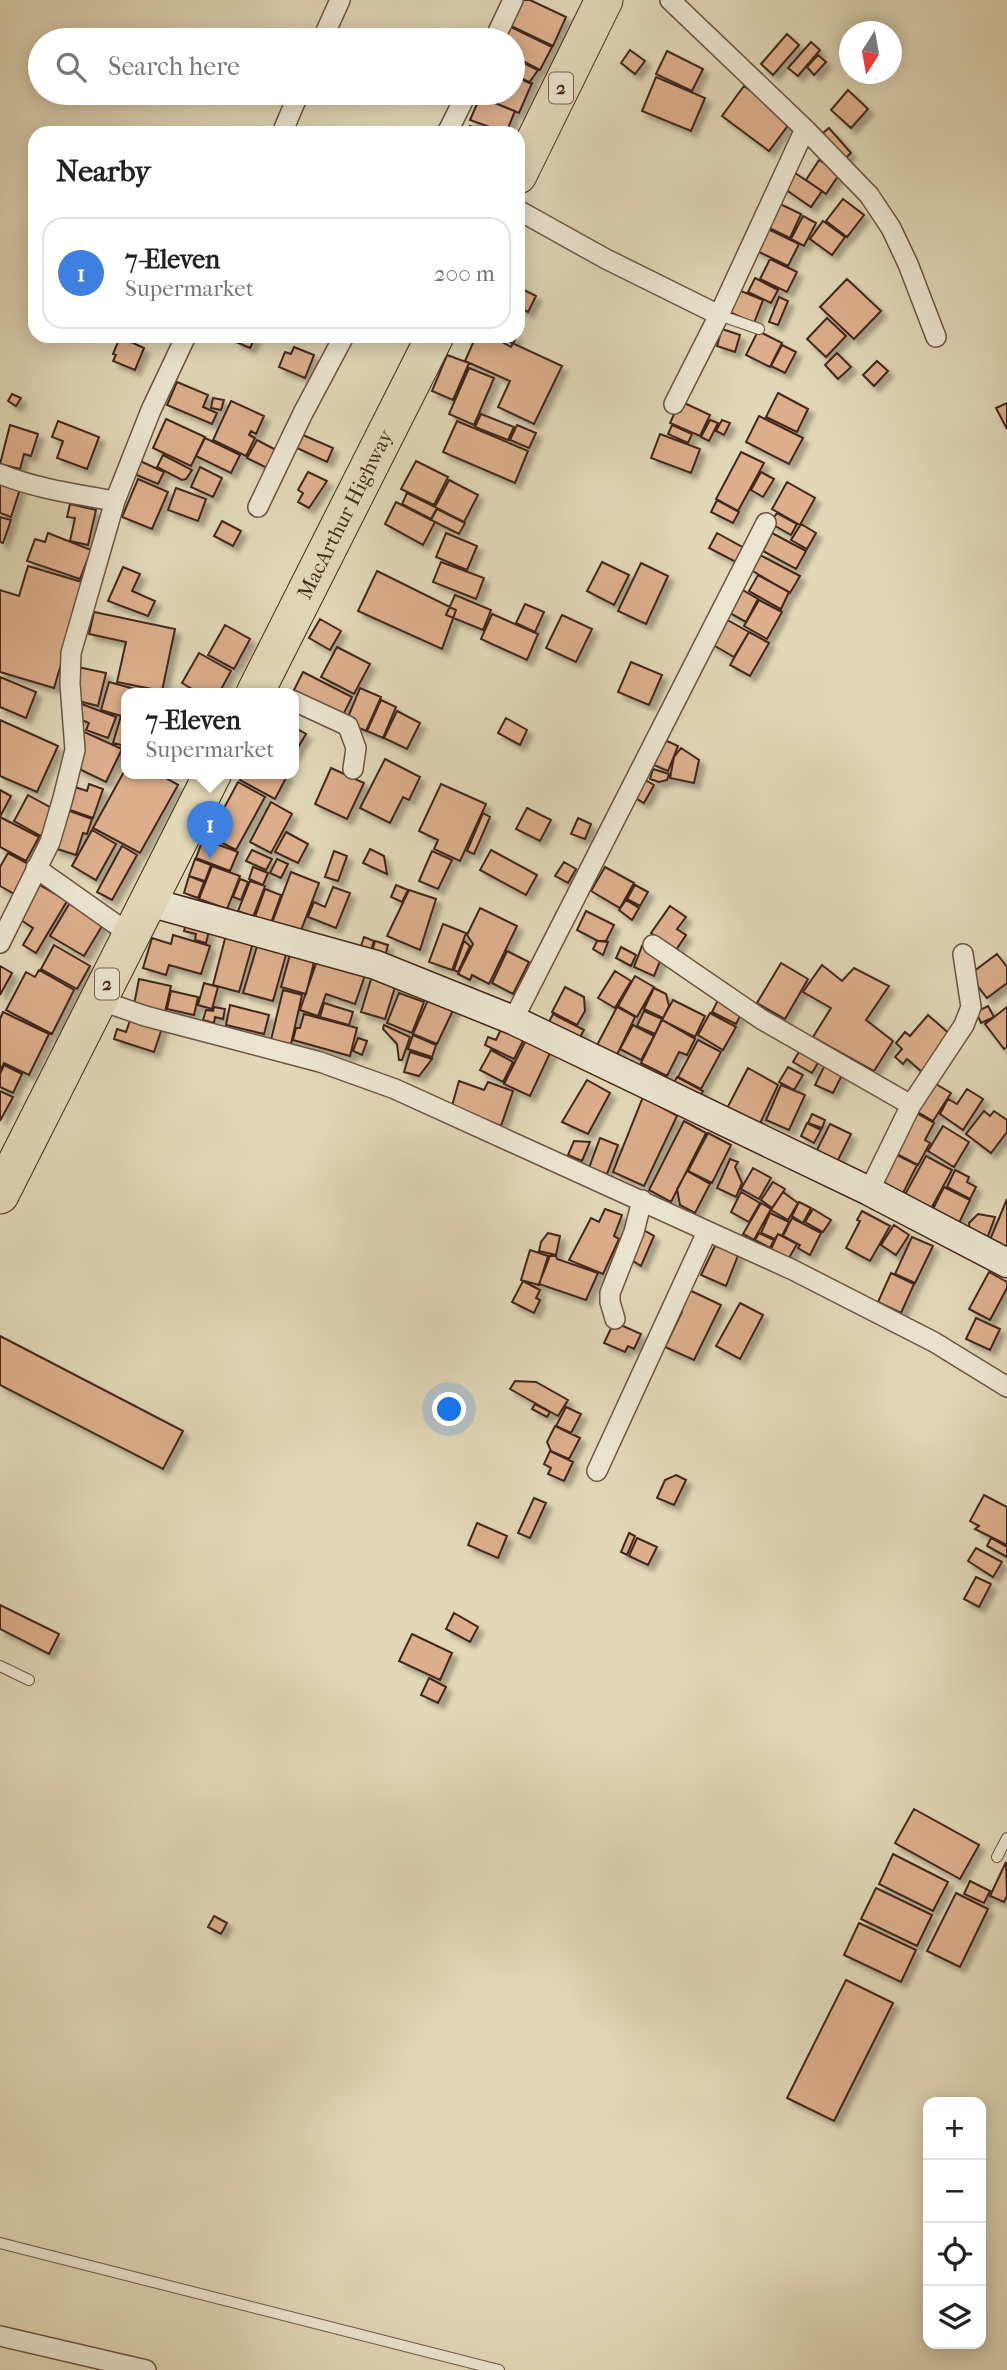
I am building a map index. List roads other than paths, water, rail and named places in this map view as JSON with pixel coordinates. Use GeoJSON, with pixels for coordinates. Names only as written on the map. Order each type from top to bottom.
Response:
{"type":"FeatureCollection","features":[{"type":"Feature","properties":{"kind":"highway","name":"2"},"geometry":{"type":"LineString","coordinates":[[525,161],[604,0]]}},
{"type":"Feature","properties":{"kind":"highway","name":"MacArthur Highway"},"geometry":{"type":"LineString","coordinates":[[264,688],[432,343]]}},
{"type":"Feature","properties":{"kind":"highway","name":"2"},"geometry":{"type":"LineString","coordinates":[[0,1195],[13,1158],[100,1000],[211,779]]}},
{"type":"Feature","properties":{"kind":"street"},"geometry":{"type":"LineString","coordinates":[[327,28],[340,0]]}},
{"type":"Feature","properties":{"kind":"street"},"geometry":{"type":"LineString","coordinates":[[500,28],[513,0]]}},
{"type":"Feature","properties":{"kind":"street"},"geometry":{"type":"LineString","coordinates":[[670,0],[869,195],[891,228],[908,264],[936,337]]}},
{"type":"Feature","properties":{"kind":"street"},"geometry":{"type":"LineString","coordinates":[[285,126],[294,105]]}},
{"type":"Feature","properties":{"kind":"street"},"geometry":{"type":"LineString","coordinates":[[450,126],[461,105]]}},
{"type":"Feature","properties":{"kind":"street"},"geometry":{"type":"LineString","coordinates":[[674,404],[719,315],[804,129]]}},
{"type":"Feature","properties":{"kind":"street"},"geometry":{"type":"LineString","coordinates":[[525,214],[606,259],[719,315]]}},
{"type":"Feature","properties":{"kind":"street"},"geometry":{"type":"LineString","coordinates":[[0,943],[50,842],[75,750],[69,684],[71,653],[115,501],[151,410],[183,343]]}},
{"type":"Feature","properties":{"kind":"street"},"geometry":{"type":"LineString","coordinates":[[258,508],[303,413],[340,343]]}},
{"type":"Feature","properties":{"kind":"street"},"geometry":{"type":"LineString","coordinates":[[0,474],[52,490],[115,501]]}},
{"type":"Feature","properties":{"kind":"street"},"geometry":{"type":"LineString","coordinates":[[513,1020],[765,523]]}},
{"type":"Feature","properties":{"kind":"street"},"geometry":{"type":"LineString","coordinates":[[299,703],[348,726],[356,748],[353,769]]}},
{"type":"Feature","properties":{"kind":"street"},"geometry":{"type":"LineString","coordinates":[[36,868],[131,935]]}},
{"type":"Feature","properties":{"kind":"street"},"geometry":{"type":"LineString","coordinates":[[149,902],[376,965],[513,1020],[869,1191],[1007,1263]]}},
{"type":"Feature","properties":{"kind":"street"},"geometry":{"type":"LineString","coordinates":[[653,945],[761,1019],[911,1105]]}},
{"type":"Feature","properties":{"kind":"street"},"geometry":{"type":"LineString","coordinates":[[869,1191],[911,1105],[964,1024],[971,1007],[963,954]]}},
{"type":"Feature","properties":{"kind":"street"},"geometry":{"type":"LineString","coordinates":[[100,1000],[145,1016],[357,1074],[793,1270],[934,1342],[1007,1387]]}},
{"type":"Feature","properties":{"kind":"street"},"geometry":{"type":"LineString","coordinates":[[615,1319],[610,1293],[634,1232],[642,1200]]}},
{"type":"Feature","properties":{"kind":"street"},"geometry":{"type":"LineString","coordinates":[[597,1471],[707,1232]]}},
{"type":"Feature","properties":{"kind":"street"},"geometry":{"type":"LineString","coordinates":[[0,2336],[80,2362],[146,2370]]}},
{"type":"Feature","properties":{"kind":"lane"},"geometry":{"type":"LineString","coordinates":[[719,315],[759,329]]}},
{"type":"Feature","properties":{"kind":"lane"},"geometry":{"type":"LineString","coordinates":[[0,1666],[29,1680]]}},
{"type":"Feature","properties":{"kind":"lane"},"geometry":{"type":"LineString","coordinates":[[998,1857],[1007,1838]]}},
{"type":"Feature","properties":{"kind":"lane"},"geometry":{"type":"LineString","coordinates":[[0,2243],[499,2370]]}},
{"type":"Feature","properties":{"kind":"place","name":"7-Eleven"},"geometry":{"type":"Point","coordinates":[210,859]}}]}
